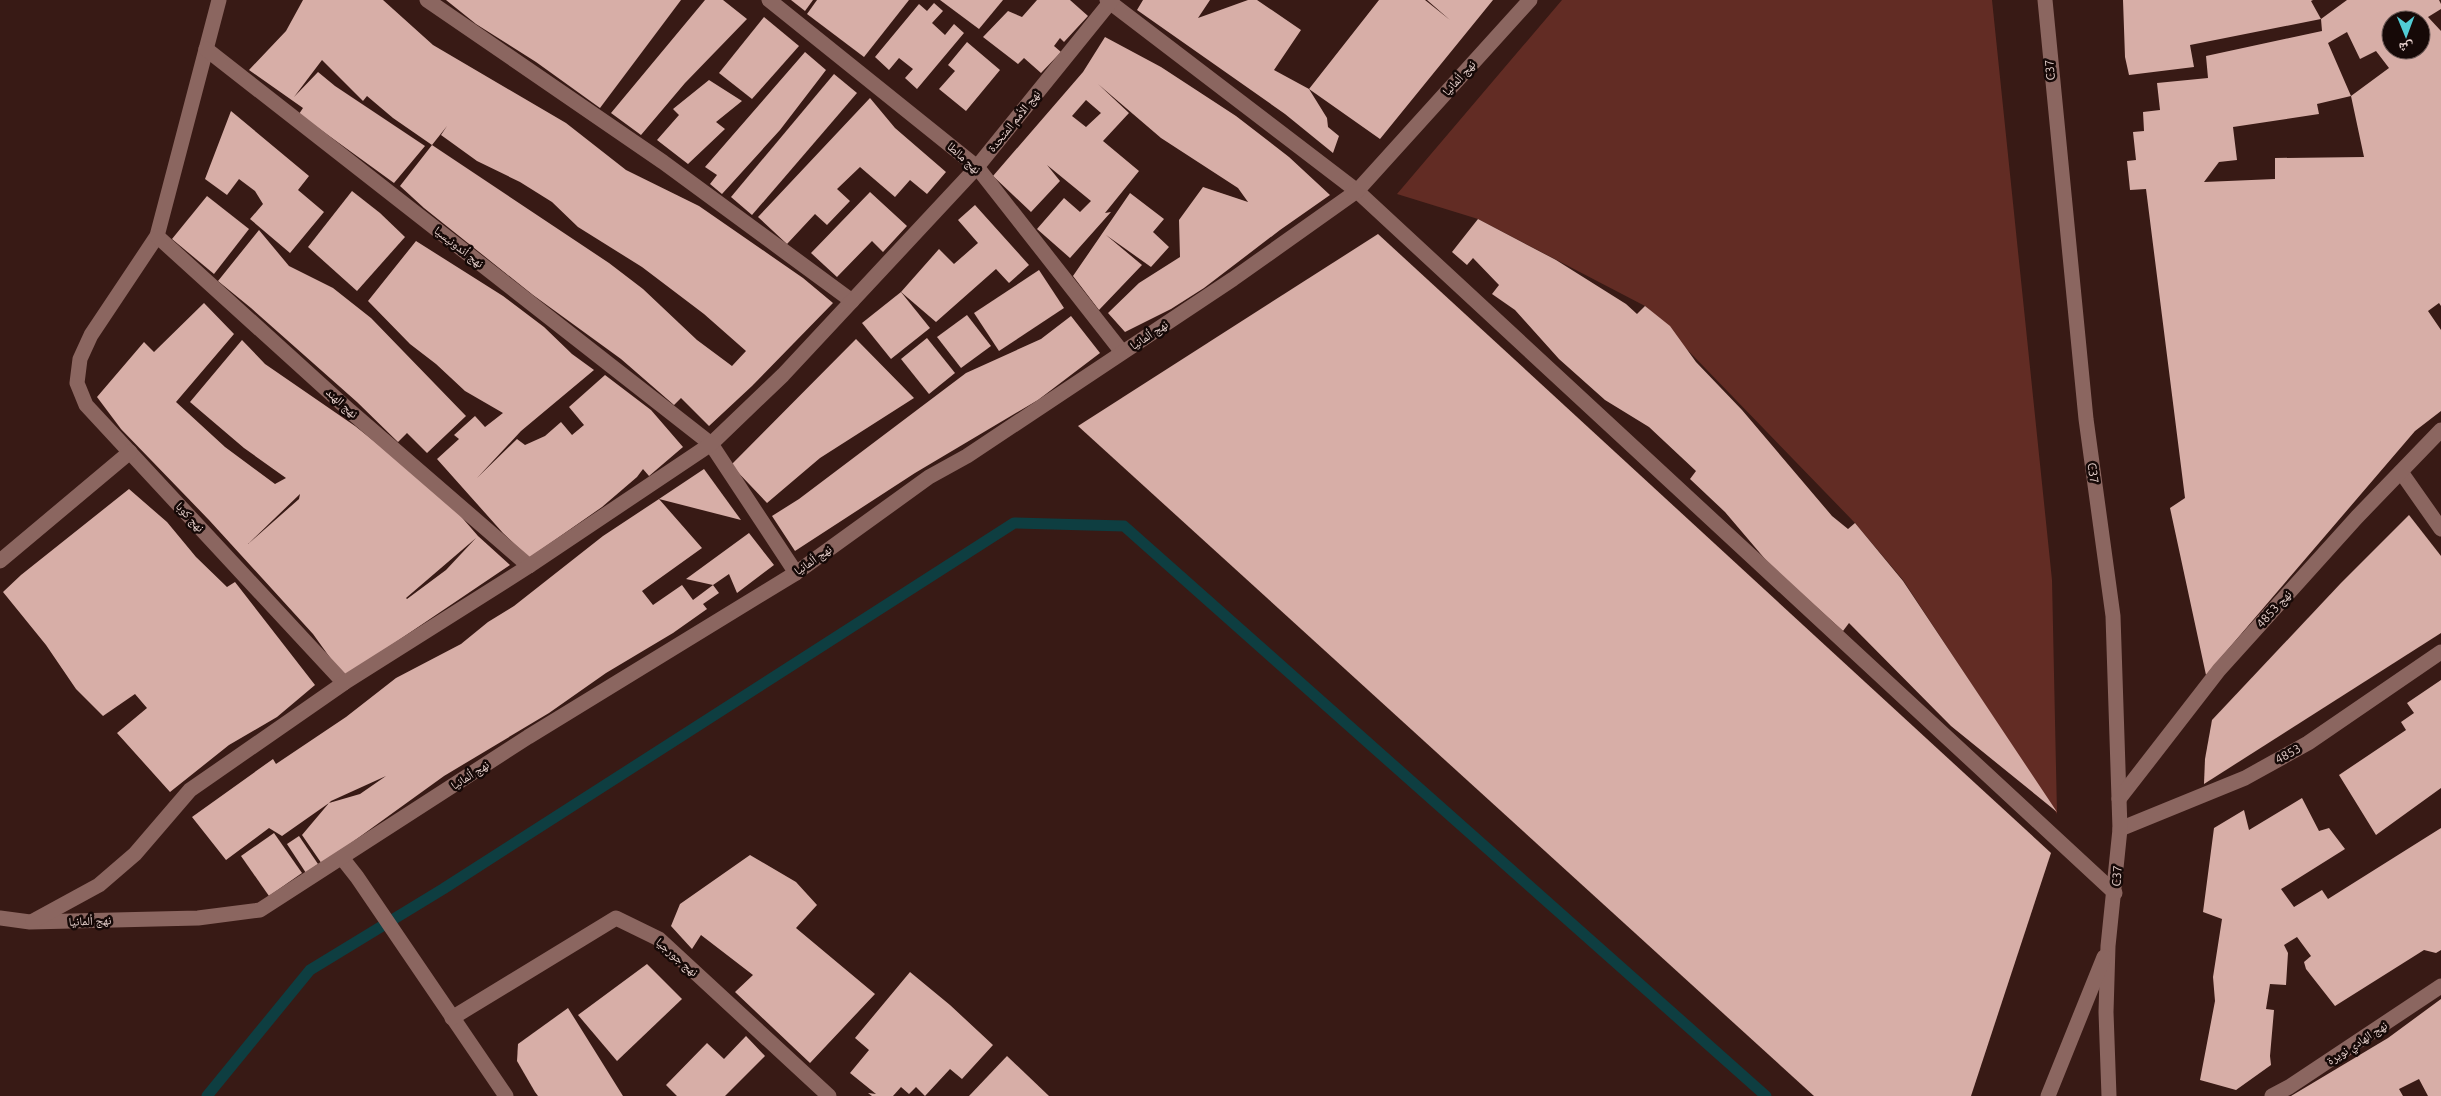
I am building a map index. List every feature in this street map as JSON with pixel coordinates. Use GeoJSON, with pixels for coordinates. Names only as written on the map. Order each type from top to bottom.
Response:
{"type":"FeatureCollection","features":[{"type":"Feature","properties":{"kind":"street","name":"نهج كوبا"},"geometry":{"type":"LineString","coordinates":[[219,0],[158,236],[91,335],[80,359],[77,383],[86,405],[344,683]]}},
{"type":"Feature","properties":{"kind":"street"},"geometry":{"type":"LineString","coordinates":[[427,0],[663,162],[852,301]]}},
{"type":"Feature","properties":{"kind":"street","name":"نهج مالطا"},"geometry":{"type":"LineString","coordinates":[[769,0],[977,167],[1122,352]]}},
{"type":"Feature","properties":{"kind":"street","name":"نهج ألمانيا"},"geometry":{"type":"LineString","coordinates":[[0,918],[30,922],[198,918],[260,910],[528,737],[796,572],[929,478],[967,456],[1233,279],[1357,191],[1530,0]]}},
{"type":"Feature","properties":{"kind":"street","name":"C37"},"geometry":{"type":"LineString","coordinates":[[2045,0],[2086,419],[2113,616],[2120,830],[2115,893],[2108,946]]}},
{"type":"Feature","properties":{"kind":"street"},"geometry":{"type":"LineString","coordinates":[[1110,1],[1357,191],[2115,893]]}},
{"type":"Feature","properties":{"kind":"street","name":"نهج الأمم المتحدة"},"geometry":{"type":"LineString","coordinates":[[30,922],[99,885],[135,854],[190,790],[344,683],[529,566],[711,444],[782,375],[977,167],[1110,1]]}},
{"type":"Feature","properties":{"kind":"street","name":"نهج أندونيسيا"},"geometry":{"type":"LineString","coordinates":[[206,50],[711,444],[796,572]]}},
{"type":"Feature","properties":{"kind":"street","name":"نهج الهند"},"geometry":{"type":"LineString","coordinates":[[158,236],[350,411],[529,566]]}},
{"type":"Feature","properties":{"kind":"street","name":"نهج 4853"},"geometry":{"type":"LineString","coordinates":[[2119,798],[2219,670],[2441,430]]}},
{"type":"Feature","properties":{"kind":"street"},"geometry":{"type":"LineString","coordinates":[[0,561],[130,452]]}},
{"type":"Feature","properties":{"kind":"street"},"geometry":{"type":"LineString","coordinates":[[2401,472],[2441,529]]}},
{"type":"Feature","properties":{"kind":"street","name":"4853"},"geometry":{"type":"LineString","coordinates":[[2120,830],[2245,778],[2308,743],[2441,652]]}},
{"type":"Feature","properties":{"kind":"street"},"geometry":{"type":"LineString","coordinates":[[342,858],[357,877],[506,1096]]}},
{"type":"Feature","properties":{"kind":"street","name":"نهج جورجيا"},"geometry":{"type":"LineString","coordinates":[[452,1018],[616,918],[659,939],[828,1096]]}},
{"type":"Feature","properties":{"kind":"street"},"geometry":{"type":"LineString","coordinates":[[2048,1096],[2108,946]]}},
{"type":"Feature","properties":{"kind":"street"},"geometry":{"type":"LineString","coordinates":[[2108,946],[2106,1012],[2109,1096]]}},
{"type":"Feature","properties":{"kind":"street","name":"نهج الهادي نويرة"},"geometry":{"type":"LineString","coordinates":[[2272,1096],[2289,1087],[2441,986]]}},
{"type":"Feature","properties":{"kind":"shaded area"},"geometry":{"type":"Polygon","coordinates":[[[1562,0],[1992,0],[2052,580],[2057,814],[1903,580],[1855,523],[1645,306],[1478,219],[1397,194],[1562,0]]]}},
{"type":"Feature","properties":{"kind":"building"},"geometry":{"type":"Polygon","coordinates":[[[303,0],[383,0],[433,45],[566,123],[626,170],[699,206],[803,278],[833,303],[752,386],[709,426],[681,398],[674,405],[621,359],[533,295],[424,208],[400,186],[432,145],[393,118],[367,96],[363,101],[322,60],[294,97],[318,72],[335,86],[425,146],[394,183],[299,114],[303,108],[249,70],[286,31],[303,0]],[[447,126],[432,145],[609,263],[643,289],[697,340],[732,366],[746,351],[704,314],[642,267],[578,227],[552,202],[520,182],[477,161],[441,135],[447,126]]]}},
{"type":"Feature","properties":{"kind":"building"},"geometry":{"type":"Polygon","coordinates":[[[446,0],[681,0],[600,108],[536,62],[476,24],[446,0]]]}},
{"type":"Feature","properties":{"kind":"building"},"geometry":{"type":"Polygon","coordinates":[[[705,0],[723,0],[747,19],[685,83],[641,135],[611,113],[705,0]]]}},
{"type":"Feature","properties":{"kind":"building"},"geometry":{"type":"Polygon","coordinates":[[[791,0],[813,0],[805,11],[791,0]]]}},
{"type":"Feature","properties":{"kind":"building"},"geometry":{"type":"Polygon","coordinates":[[[817,0],[909,0],[864,57],[807,14],[817,0]]]}},
{"type":"Feature","properties":{"kind":"building"},"geometry":{"type":"Polygon","coordinates":[[[940,0],[1003,0],[979,29],[940,0]]]}},
{"type":"Feature","properties":{"kind":"building"},"geometry":{"type":"Polygon","coordinates":[[[1037,0],[1070,0],[1088,16],[1064,42],[1060,38],[1054,46],[1061,52],[1041,73],[1024,58],[1018,64],[983,37],[1008,11],[1022,17],[1037,0]]]}},
{"type":"Feature","properties":{"kind":"building"},"geometry":{"type":"Polygon","coordinates":[[[1143,0],[1210,0],[1198,18],[1248,0],[1257,0],[1301,30],[1274,70],[1309,89],[1327,118],[1328,127],[1339,136],[1333,153],[1285,114],[1137,10],[1143,0]]]}},
{"type":"Feature","properties":{"kind":"building"},"geometry":{"type":"Polygon","coordinates":[[[1379,0],[1425,0],[1450,20],[1427,0],[1493,0],[1380,139],[1309,89],[1379,0]]]}},
{"type":"Feature","properties":{"kind":"building"},"geometry":{"type":"Polygon","coordinates":[[[2123,0],[2313,0],[2311,1],[2321,19],[2190,45],[2194,67],[2129,75],[2125,57],[2123,0]]]}},
{"type":"Feature","properties":{"kind":"building"},"geometry":{"type":"Polygon","coordinates":[[[2347,0],[2439,0],[2441,4],[2441,9],[2431,15],[2431,10],[2381,10],[2381,58],[2376,51],[2360,59],[2347,32],[2328,43],[2351,96],[2389,68],[2383,60],[2431,60],[2431,20],[2441,31],[2441,306],[2439,303],[2428,311],[2441,330],[2441,411],[2415,431],[2206,675],[2170,508],[2185,498],[2146,189],[2130,190],[2127,161],[2136,160],[2133,132],[2144,131],[2143,112],[2160,110],[2157,83],[2208,78],[2206,56],[2322,31],[2321,19],[2347,0]],[[2351,96],[2317,104],[2319,114],[2233,127],[2237,160],[2219,162],[2204,182],[2275,179],[2275,158],[2364,157],[2351,96]]]}},
{"type":"Feature","properties":{"kind":"building"},"geometry":{"type":"Polygon","coordinates":[[[934,3],[943,11],[932,23],[945,35],[954,24],[964,33],[917,89],[905,78],[913,69],[899,58],[889,70],[875,57],[919,4],[927,11],[934,3]]]}},
{"type":"Feature","properties":{"kind":"building"},"geometry":{"type":"Polygon","coordinates":[[[764,17],[799,46],[752,99],[719,73],[764,17]]]}},
{"type":"Feature","properties":{"kind":"building"},"geometry":{"type":"Polygon","coordinates":[[[1105,37],[1161,67],[1236,116],[1289,157],[1330,195],[1280,230],[1204,288],[1171,309],[1125,332],[1108,313],[1139,283],[1180,257],[1179,220],[1203,187],[1248,202],[1238,188],[1161,138],[1098,84],[1129,113],[1103,141],[1139,171],[1105,213],[1111,212],[1070,258],[1037,229],[1064,198],[1080,212],[1091,201],[1047,165],[1060,181],[1031,212],[993,176],[1083,72],[1105,37]],[[1086,100],[1072,116],[1086,127],[1101,113],[1086,100]]]}},
{"type":"Feature","properties":{"kind":"building"},"geometry":{"type":"Polygon","coordinates":[[[967,42],[1000,70],[966,111],[939,89],[955,71],[948,65],[967,42]]]}},
{"type":"Feature","properties":{"kind":"building"},"geometry":{"type":"Polygon","coordinates":[[[805,52],[826,70],[780,130],[722,194],[710,184],[717,175],[705,167],[805,52]]]}},
{"type":"Feature","properties":{"kind":"building"},"geometry":{"type":"Polygon","coordinates":[[[834,74],[857,93],[752,215],[731,197],[834,74]]]}},
{"type":"Feature","properties":{"kind":"building"},"geometry":{"type":"Polygon","coordinates":[[[709,80],[742,101],[716,122],[725,129],[688,164],[657,140],[679,115],[673,109],[709,80]]]}},
{"type":"Feature","properties":{"kind":"building"},"geometry":{"type":"Polygon","coordinates":[[[870,98],[895,128],[946,172],[927,194],[910,180],[895,197],[860,167],[837,189],[850,201],[827,225],[815,214],[787,244],[758,217],[870,98]]]}},
{"type":"Feature","properties":{"kind":"building"},"geometry":{"type":"Polygon","coordinates":[[[231,111],[309,176],[298,190],[324,212],[290,253],[250,219],[263,204],[255,191],[239,179],[227,195],[205,179],[231,111]]]}},
{"type":"Feature","properties":{"kind":"building"},"geometry":{"type":"Polygon","coordinates":[[[352,191],[380,213],[405,237],[357,291],[308,247],[352,191]]]}},
{"type":"Feature","properties":{"kind":"building"},"geometry":{"type":"Polygon","coordinates":[[[870,192],[907,226],[883,252],[872,241],[837,277],[811,253],[870,192]]]}},
{"type":"Feature","properties":{"kind":"building"},"geometry":{"type":"Polygon","coordinates":[[[1130,193],[1164,219],[1153,232],[1169,247],[1151,267],[1106,235],[1142,265],[1099,310],[1073,276],[1130,193]]]}},
{"type":"Feature","properties":{"kind":"building"},"geometry":{"type":"Polygon","coordinates":[[[207,196],[249,229],[214,274],[172,239],[207,196]]]}},
{"type":"Feature","properties":{"kind":"building"},"geometry":{"type":"Polygon","coordinates":[[[975,205],[1029,265],[1009,283],[996,269],[936,322],[901,292],[939,249],[954,264],[978,243],[958,220],[975,205]]]}},
{"type":"Feature","properties":{"kind":"building"},"geometry":{"type":"Polygon","coordinates":[[[1478,219],[1556,260],[1626,304],[1637,314],[1645,306],[1670,326],[1696,362],[1742,410],[1832,516],[1848,529],[1855,523],[1903,581],[2057,812],[1951,726],[1849,623],[1843,631],[1771,566],[1725,512],[1690,479],[1696,471],[1649,427],[1605,400],[1559,359],[1515,310],[1492,294],[1499,285],[1473,258],[1467,265],[1452,252],[1478,219]]]}},
{"type":"Feature","properties":{"kind":"building"},"geometry":{"type":"Polygon","coordinates":[[[259,230],[289,266],[333,288],[371,318],[466,416],[427,453],[407,433],[398,442],[357,402],[218,281],[259,230]]]}},
{"type":"Feature","properties":{"kind":"building"},"geometry":{"type":"Polygon","coordinates":[[[1378,234],[2051,853],[1971,1096],[1814,1096],[1078,426],[1378,234]]]}},
{"type":"Feature","properties":{"kind":"building"},"geometry":{"type":"Polygon","coordinates":[[[416,241],[503,296],[544,327],[572,354],[594,370],[521,431],[477,478],[517,439],[525,445],[545,436],[561,422],[572,435],[584,425],[569,407],[605,375],[651,410],[683,447],[649,476],[643,469],[637,477],[602,507],[529,558],[503,533],[437,459],[459,439],[454,435],[475,416],[485,427],[503,413],[465,391],[436,364],[410,344],[368,301],[416,241]]]}},
{"type":"Feature","properties":{"kind":"building"},"geometry":{"type":"Polygon","coordinates":[[[1039,270],[1064,308],[999,351],[974,313],[1039,270]]]}},
{"type":"Feature","properties":{"kind":"building"},"geometry":{"type":"Polygon","coordinates":[[[901,292],[930,328],[891,359],[862,323],[901,292]]]}},
{"type":"Feature","properties":{"kind":"building"},"geometry":{"type":"Polygon","coordinates":[[[204,303],[234,334],[176,402],[225,447],[275,484],[286,478],[244,448],[190,402],[242,340],[265,364],[355,426],[404,465],[451,505],[478,536],[510,565],[344,677],[313,634],[209,520],[121,429],[97,397],[144,342],[154,352],[204,303]],[[300,494],[248,544],[299,499],[300,494]],[[476,538],[406,598],[446,570],[476,538]]]}},
{"type":"Feature","properties":{"kind":"building"},"geometry":{"type":"Polygon","coordinates":[[[967,315],[991,346],[961,368],[937,337],[967,315]]]}},
{"type":"Feature","properties":{"kind":"building"},"geometry":{"type":"Polygon","coordinates":[[[1071,316],[1100,353],[1038,400],[915,473],[795,551],[772,516],[799,499],[966,373],[1041,339],[1071,316]]]}},
{"type":"Feature","properties":{"kind":"building"},"geometry":{"type":"Polygon","coordinates":[[[927,338],[955,373],[929,394],[901,359],[927,338]]]}},
{"type":"Feature","properties":{"kind":"building"},"geometry":{"type":"Polygon","coordinates":[[[856,339],[914,398],[820,458],[767,503],[731,465],[856,339]]]}},
{"type":"Feature","properties":{"kind":"building"},"geometry":{"type":"Polygon","coordinates":[[[704,469],[741,520],[659,499],[704,469]]]}},
{"type":"Feature","properties":{"kind":"building"},"geometry":{"type":"Polygon","coordinates":[[[129,489],[167,522],[196,557],[227,587],[235,582],[315,685],[277,717],[229,745],[170,792],[117,733],[147,708],[135,694],[103,716],[76,689],[46,645],[3,592],[21,575],[129,489]]]}},
{"type":"Feature","properties":{"kind":"building"},"geometry":{"type":"Polygon","coordinates":[[[659,499],[702,548],[642,591],[653,605],[682,585],[693,600],[713,585],[719,593],[703,604],[707,609],[673,633],[606,673],[549,713],[444,776],[322,864],[302,835],[329,803],[282,836],[269,828],[226,860],[192,817],[273,759],[276,764],[346,717],[396,678],[461,644],[488,622],[514,606],[603,536],[659,499]],[[386,776],[329,803],[360,794],[386,776]]]}},
{"type":"Feature","properties":{"kind":"building"},"geometry":{"type":"Polygon","coordinates":[[[2409,515],[2441,556],[2441,633],[2204,784],[2205,759],[2212,720],[2341,583],[2409,515]]]}},
{"type":"Feature","properties":{"kind":"building"},"geometry":{"type":"Polygon","coordinates":[[[749,533],[774,565],[737,593],[729,574],[713,585],[686,579],[749,533]]]}},
{"type":"Feature","properties":{"kind":"building"},"geometry":{"type":"Polygon","coordinates":[[[2441,680],[2441,788],[2376,835],[2339,775],[2406,730],[2401,722],[2414,713],[2407,703],[2441,680]]]}},
{"type":"Feature","properties":{"kind":"building"},"geometry":{"type":"Polygon","coordinates":[[[2302,798],[2319,831],[2329,828],[2345,849],[2281,889],[2294,907],[2322,890],[2328,899],[2441,828],[2441,950],[2436,953],[2424,950],[2335,1006],[2306,969],[2304,962],[2311,956],[2297,937],[2284,945],[2288,953],[2286,985],[2270,984],[2266,1009],[2274,1010],[2271,1065],[2236,1090],[2200,1080],[2215,1001],[2213,977],[2222,919],[2203,912],[2214,828],[2244,810],[2249,830],[2302,798]]]}},
{"type":"Feature","properties":{"kind":"building"},"geometry":{"type":"Polygon","coordinates":[[[274,833],[302,873],[269,896],[241,856],[274,833]]]}},
{"type":"Feature","properties":{"kind":"building"},"geometry":{"type":"Polygon","coordinates":[[[299,836],[318,864],[306,873],[287,844],[299,836]]]}},
{"type":"Feature","properties":{"kind":"building"},"geometry":{"type":"Polygon","coordinates":[[[750,855],[796,882],[817,905],[796,928],[875,994],[810,1063],[735,992],[753,975],[701,935],[692,949],[671,926],[680,904],[750,855]]]}},
{"type":"Feature","properties":{"kind":"building"},"geometry":{"type":"Polygon","coordinates":[[[647,964],[682,999],[617,1061],[578,1015],[647,964]]]}},
{"type":"Feature","properties":{"kind":"building"},"geometry":{"type":"Polygon","coordinates":[[[910,972],[950,1005],[993,1045],[962,1079],[950,1069],[925,1096],[916,1087],[909,1094],[901,1087],[893,1096],[872,1096],[868,1093],[876,1094],[850,1073],[869,1050],[855,1038],[910,972]]]}},
{"type":"Feature","properties":{"kind":"building"},"geometry":{"type":"Polygon","coordinates":[[[2441,999],[2441,1096],[2428,1096],[2419,1079],[2399,1089],[2403,1096],[2291,1096],[2388,1038],[2441,999]]]}},
{"type":"Feature","properties":{"kind":"building"},"geometry":{"type":"Polygon","coordinates":[[[568,1008],[623,1096],[538,1096],[535,1092],[517,1061],[518,1044],[568,1008]]]}},
{"type":"Feature","properties":{"kind":"building"},"geometry":{"type":"Polygon","coordinates":[[[746,1036],[765,1056],[725,1096],[677,1096],[666,1085],[707,1043],[724,1059],[746,1036]]]}},
{"type":"Feature","properties":{"kind":"building"},"geometry":{"type":"Polygon","coordinates":[[[1007,1056],[1049,1096],[969,1096],[1007,1056]]]}},
{"type":"Feature","properties":{"kind":"waterway"},"geometry":{"type":"LineString","coordinates":[[207,1096],[310,970],[443,889],[1014,523],[1124,526],[1766,1096]]}}]}
